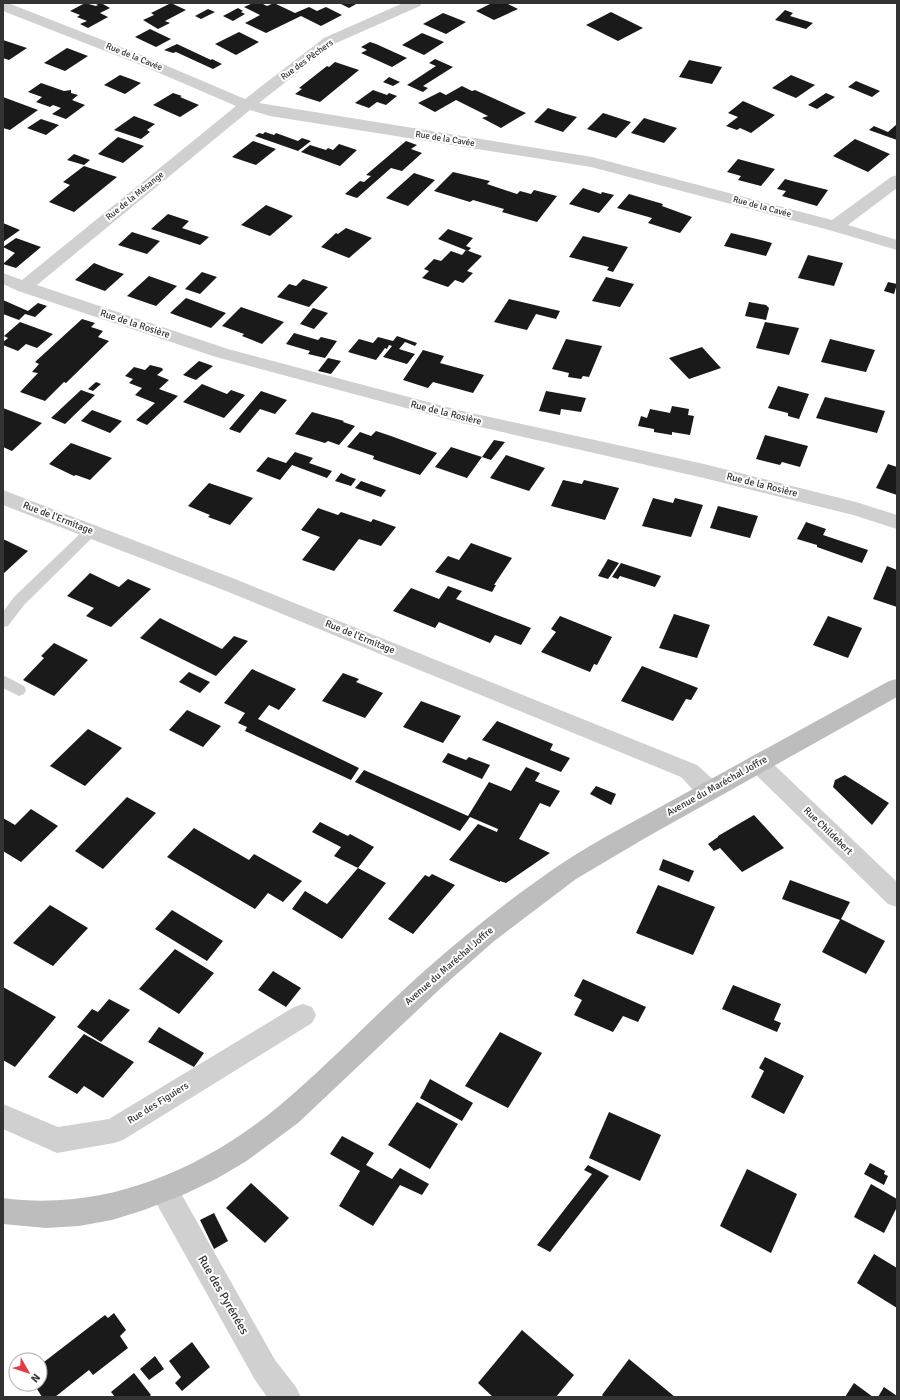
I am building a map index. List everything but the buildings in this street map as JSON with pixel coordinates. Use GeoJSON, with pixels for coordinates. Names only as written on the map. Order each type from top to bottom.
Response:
{"type":"FeatureCollection","features":[{"type":"Feature","properties":{"kind":"street","name":"Rue des Pêchers"},"geometry":{"type":"LineString","coordinates":[[247,105],[329,42],[415,3]]}},
{"type":"Feature","properties":{"kind":"street","name":"Rue de la Cavée"},"geometry":{"type":"LineString","coordinates":[[3,6],[140,60],[247,105],[277,112],[592,162],[834,226],[897,245]]}},
{"type":"Feature","properties":{"kind":"street","name":"Rue de la Mésange"},"geometry":{"type":"LineString","coordinates":[[24,287],[247,105]]}},
{"type":"Feature","properties":{"kind":"street"},"geometry":{"type":"LineString","coordinates":[[834,226],[897,180]]}},
{"type":"Feature","properties":{"kind":"street","name":"Rue de la Rosière"},"geometry":{"type":"LineString","coordinates":[[3,278],[24,287],[222,353],[458,416],[704,471],[849,507],[897,522]]}},
{"type":"Feature","properties":{"kind":"street","name":"Rue de l'Ermitage"},"geometry":{"type":"LineString","coordinates":[[3,497],[233,586],[689,771],[709,790]]}},
{"type":"Feature","properties":{"kind":"street","name":"Avenue du Maréchal Joffre"},"geometry":{"type":"LineString","coordinates":[[3,1211],[45,1215],[74,1213],[132,1200],[164,1190],[238,1152],[265,1134],[289,1114],[432,980],[484,935],[532,898],[582,864],[709,790],[759,764],[897,687]]}},
{"type":"Feature","properties":{"kind":"street","name":"Rue Childebert"},"geometry":{"type":"LineString","coordinates":[[759,764],[897,898]]}},
{"type":"Feature","properties":{"kind":"street","name":"Rue des Figuiers"},"geometry":{"type":"LineString","coordinates":[[3,1116],[57,1140],[114,1131],[303,1015]]}},
{"type":"Feature","properties":{"kind":"street","name":"Rue des Pyrénées"},"geometry":{"type":"LineString","coordinates":[[164,1190],[265,1370],[286,1397]]}},
{"type":"Feature","properties":{"kind":"lane"},"geometry":{"type":"LineString","coordinates":[[3,622],[19,601],[91,531]]}},
{"type":"Feature","properties":{"kind":"lane"},"geometry":{"type":"LineString","coordinates":[[3,682],[19,690]]}}]}
